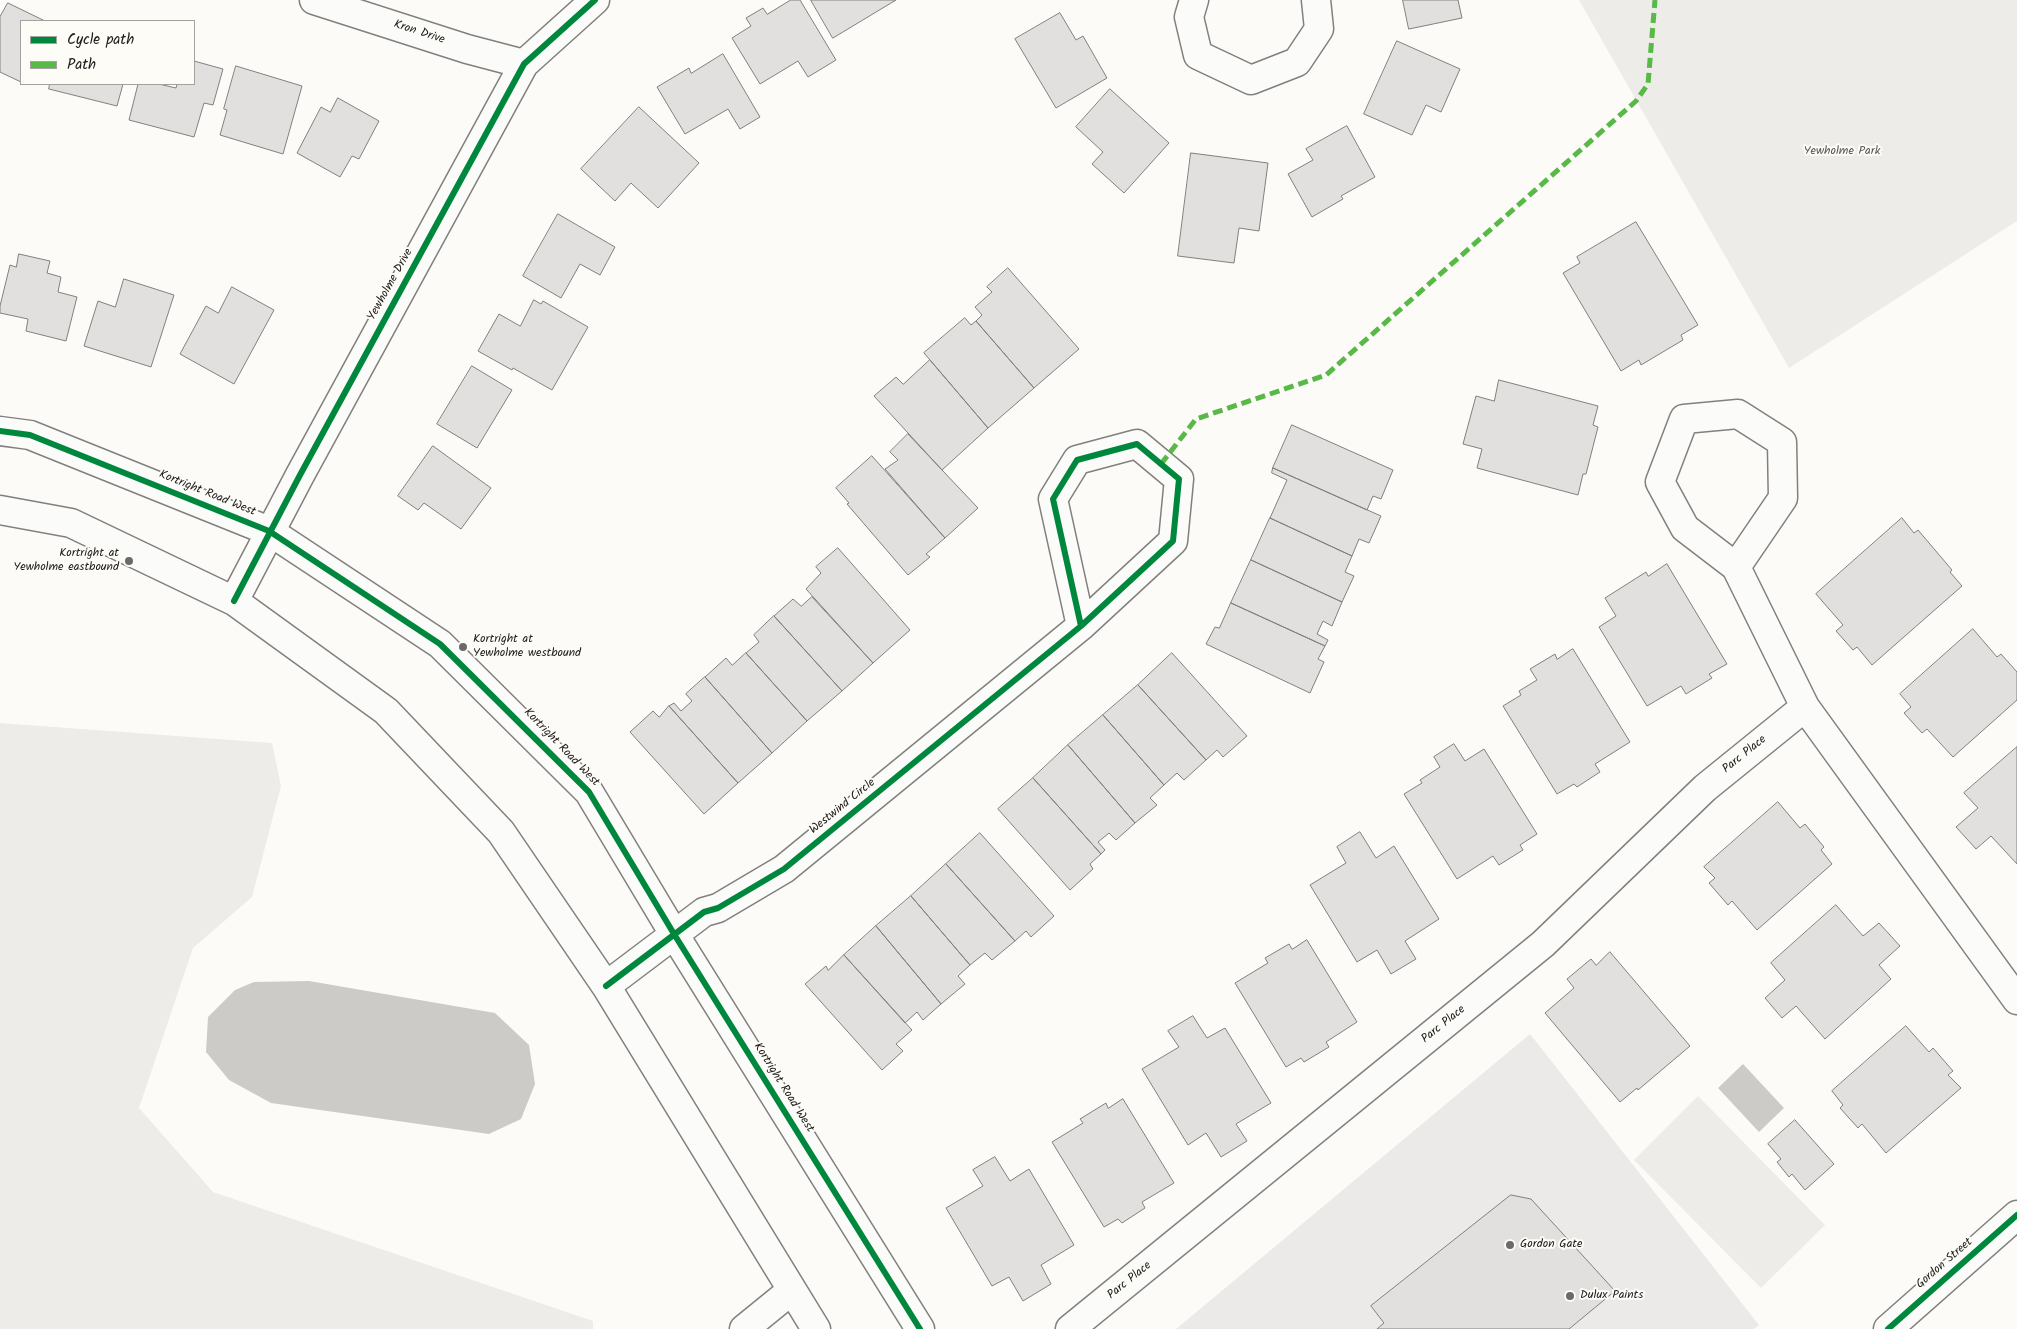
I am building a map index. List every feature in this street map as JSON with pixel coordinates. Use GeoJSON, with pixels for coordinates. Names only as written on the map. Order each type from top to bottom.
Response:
{"type":"FeatureCollection","features":[{"type":"Feature","properties":{"kind":"street","name":"Kron Drive"},"geometry":{"type":"LineString","coordinates":[[314,0],[467,49],[524,64]]}},
{"type":"Feature","properties":{"kind":"street","name":"Yewholme Drive"},"geometry":{"type":"LineString","coordinates":[[234,601],[524,64],[595,0]]}},
{"type":"Feature","properties":{"kind":"street"},"geometry":{"type":"LineString","coordinates":[[1194,0],[1188,17],[1198,55],[1251,80],[1297,62],[1319,28],[1316,0]]}},
{"type":"Feature","properties":{"kind":"street"},"geometry":{"type":"LineString","coordinates":[[1736,567],[1783,498],[1782,442],[1738,414],[1684,419],[1660,482],[1686,528],[1736,567],[1805,707],[2017,1000]]}},
{"type":"Feature","properties":{"kind":"street","name":"Kortright Road West"},"geometry":{"type":"LineString","coordinates":[[0,431],[30,435],[270,532],[440,644],[589,792],[674,934],[920,1329]]}},
{"type":"Feature","properties":{"kind":"street","name":"Westwind Circle"},"geometry":{"type":"LineString","coordinates":[[606,986],[704,912],[718,908],[784,869],[1080,626],[1173,541],[1179,479],[1137,444],[1077,460],[1053,499],[1080,626]]}},
{"type":"Feature","properties":{"kind":"street"},"geometry":{"type":"LineString","coordinates":[[0,510],[71,523],[234,601],[386,711],[501,832],[606,986],[816,1329]]}},
{"type":"Feature","properties":{"kind":"street","name":"Parc Place"},"geometry":{"type":"LineString","coordinates":[[1070,1329],[1543,944],[1705,788],[1805,707]]}},
{"type":"Feature","properties":{"kind":"street","name":"Gordon Street"},"geometry":{"type":"LineString","coordinates":[[1888,1329],[2017,1215]]}},
{"type":"Feature","properties":{"kind":"street"},"geometry":{"type":"LineString","coordinates":[[744,1329],[792,1290]]}},
{"type":"Feature","properties":{"kind":"shaded area"},"geometry":{"type":"Polygon","coordinates":[[[309,981],[495,1013],[529,1045],[535,1084],[521,1119],[489,1134],[271,1103],[229,1080],[206,1052],[208,1017],[235,990],[254,982],[309,981]]]}},
{"type":"Feature","properties":{"kind":"shaded area"},"geometry":{"type":"Polygon","coordinates":[[[1530,1034],[1759,1325],[1754,1329],[1176,1329],[1530,1034]]]}},
{"type":"Feature","properties":{"kind":"shaded area"},"geometry":{"type":"Polygon","coordinates":[[[1743,1064],[1784,1108],[1759,1132],[1718,1088],[1743,1064]]]}},
{"type":"Feature","properties":{"kind":"green space","name":"Yewholme Park"},"geometry":{"type":"Polygon","coordinates":[[[1579,0],[2017,0],[2017,221],[1789,368],[1579,0]]]}},
{"type":"Feature","properties":{"kind":"green space"},"geometry":{"type":"Polygon","coordinates":[[[0,723],[272,743],[281,786],[252,897],[193,948],[139,1108],[213,1192],[593,1321],[593,1329],[0,1329],[0,723]]]}},
{"type":"Feature","properties":{"kind":"green space"},"geometry":{"type":"Polygon","coordinates":[[[1698,1096],[1825,1225],[1761,1288],[1634,1160],[1698,1096]]]}},
{"type":"Feature","properties":{"kind":"building"},"geometry":{"type":"Polygon","coordinates":[[[791,0],[800,0],[836,60],[808,77],[798,61],[760,84],[732,38],[751,26],[746,18],[763,8],[767,14],[791,0]]]}},
{"type":"Feature","properties":{"kind":"building"},"geometry":{"type":"Polygon","coordinates":[[[811,0],[896,0],[833,38],[811,0]]]}},
{"type":"Feature","properties":{"kind":"building"},"geometry":{"type":"Polygon","coordinates":[[[1403,0],[1458,0],[1462,18],[1409,29],[1403,0]]]}},
{"type":"Feature","properties":{"kind":"building"},"geometry":{"type":"Polygon","coordinates":[[[8,3],[43,20],[20,20],[20,82],[0,72],[0,17],[8,3]]]}},
{"type":"Feature","properties":{"kind":"building"},"geometry":{"type":"Polygon","coordinates":[[[1060,13],[1076,40],[1083,36],[1107,78],[1056,108],[1015,39],[1060,13]]]}},
{"type":"Feature","properties":{"kind":"building"},"geometry":{"type":"Polygon","coordinates":[[[1397,41],[1460,69],[1441,112],[1426,105],[1412,135],[1364,114],[1397,41]]]}},
{"type":"Feature","properties":{"kind":"building"},"geometry":{"type":"Polygon","coordinates":[[[723,54],[760,117],[740,129],[728,109],[685,134],[657,87],[689,68],[691,73],[723,54]]]}},
{"type":"Feature","properties":{"kind":"building"},"geometry":{"type":"Polygon","coordinates":[[[195,61],[223,69],[213,105],[204,103],[194,137],[129,120],[138,85],[163,85],[176,88],[177,85],[195,85],[195,61]]]}},
{"type":"Feature","properties":{"kind":"building"},"geometry":{"type":"Polygon","coordinates":[[[236,66],[302,86],[283,154],[220,135],[227,110],[224,109],[236,66]]]}},
{"type":"Feature","properties":{"kind":"building"},"geometry":{"type":"Polygon","coordinates":[[[50,85],[123,85],[117,106],[49,89],[50,85]]]}},
{"type":"Feature","properties":{"kind":"building"},"geometry":{"type":"Polygon","coordinates":[[[1110,89],[1169,143],[1124,193],[1092,164],[1103,152],[1076,127],[1110,89]]]}},
{"type":"Feature","properties":{"kind":"building"},"geometry":{"type":"Polygon","coordinates":[[[338,98],[379,121],[359,159],[352,156],[340,177],[297,153],[321,107],[330,112],[338,98]]]}},
{"type":"Feature","properties":{"kind":"building"},"geometry":{"type":"Polygon","coordinates":[[[639,107],[699,163],[658,208],[631,183],[615,201],[581,169],[639,107]]]}},
{"type":"Feature","properties":{"kind":"building"},"geometry":{"type":"Polygon","coordinates":[[[1347,126],[1375,177],[1341,196],[1343,199],[1312,217],[1288,174],[1313,160],[1306,149],[1347,126]]]}},
{"type":"Feature","properties":{"kind":"building"},"geometry":{"type":"Polygon","coordinates":[[[1191,153],[1268,163],[1259,231],[1239,228],[1234,263],[1178,256],[1191,153]]]}},
{"type":"Feature","properties":{"kind":"building"},"geometry":{"type":"Polygon","coordinates":[[[558,214],[615,247],[600,275],[580,264],[561,298],[523,276],[558,214]]]}},
{"type":"Feature","properties":{"kind":"building"},"geometry":{"type":"Polygon","coordinates":[[[1636,222],[1698,325],[1681,335],[1683,340],[1641,365],[1639,360],[1621,371],[1563,273],[1580,263],[1577,257],[1636,222]]]}},
{"type":"Feature","properties":{"kind":"building"},"geometry":{"type":"Polygon","coordinates":[[[19,254],[50,261],[47,273],[61,277],[58,292],[77,297],[66,341],[26,331],[28,319],[0,313],[10,265],[16,267],[19,254]]]}},
{"type":"Feature","properties":{"kind":"building"},"geometry":{"type":"Polygon","coordinates":[[[1008,268],[1079,349],[1034,388],[976,321],[982,315],[975,307],[992,292],[987,287],[1008,268]]]}},
{"type":"Feature","properties":{"kind":"building"},"geometry":{"type":"Polygon","coordinates":[[[124,279],[174,295],[151,367],[84,346],[98,301],[115,307],[124,279]]]}},
{"type":"Feature","properties":{"kind":"building"},"geometry":{"type":"Polygon","coordinates":[[[232,287],[274,310],[234,384],[180,354],[206,306],[218,313],[232,287]]]}},
{"type":"Feature","properties":{"kind":"building"},"geometry":{"type":"Polygon","coordinates":[[[534,300],[541,304],[543,301],[588,327],[552,390],[478,351],[499,314],[520,326],[534,300]]]}},
{"type":"Feature","properties":{"kind":"building"},"geometry":{"type":"Polygon","coordinates":[[[965,318],[971,325],[976,321],[1034,388],[988,428],[924,353],[965,318]]]}},
{"type":"Feature","properties":{"kind":"building"},"geometry":{"type":"Polygon","coordinates":[[[930,360],[988,428],[942,470],[874,396],[896,377],[903,384],[930,360]]]}},
{"type":"Feature","properties":{"kind":"building"},"geometry":{"type":"Polygon","coordinates":[[[472,366],[512,390],[477,448],[437,424],[472,366]]]}},
{"type":"Feature","properties":{"kind":"building"},"geometry":{"type":"Polygon","coordinates":[[[1499,380],[1598,406],[1593,425],[1598,427],[1586,474],[1583,474],[1578,495],[1477,468],[1482,449],[1463,444],[1476,396],[1494,401],[1499,380]]]}},
{"type":"Feature","properties":{"kind":"building"},"geometry":{"type":"Polygon","coordinates":[[[1292,425],[1393,470],[1381,499],[1373,496],[1367,510],[1273,468],[1292,425]]]}},
{"type":"Feature","properties":{"kind":"building"},"geometry":{"type":"Polygon","coordinates":[[[908,434],[978,508],[945,538],[885,469],[898,460],[890,452],[908,434]]]}},
{"type":"Feature","properties":{"kind":"building"},"geometry":{"type":"Polygon","coordinates":[[[433,446],[491,488],[461,529],[424,503],[418,510],[398,496],[433,446]]]}},
{"type":"Feature","properties":{"kind":"building"},"geometry":{"type":"Polygon","coordinates":[[[872,456],[945,538],[926,554],[930,557],[908,575],[847,504],[849,503],[836,488],[872,456]]]}},
{"type":"Feature","properties":{"kind":"building"},"geometry":{"type":"Polygon","coordinates":[[[1273,468],[1381,516],[1369,543],[1359,539],[1352,556],[1270,518],[1287,480],[1272,473],[1273,468]]]}},
{"type":"Feature","properties":{"kind":"building"},"geometry":{"type":"Polygon","coordinates":[[[1270,518],[1352,556],[1345,572],[1354,576],[1342,602],[1251,560],[1270,518]]]}},
{"type":"Feature","properties":{"kind":"building"},"geometry":{"type":"Polygon","coordinates":[[[1902,518],[1914,533],[1918,530],[1952,570],[1950,572],[1962,586],[1872,665],[1857,647],[1853,650],[1836,631],[1843,625],[1816,594],[1902,518]]]}},
{"type":"Feature","properties":{"kind":"building"},"geometry":{"type":"Polygon","coordinates":[[[838,548],[910,630],[873,663],[806,589],[821,573],[816,567],[838,548]]]}},
{"type":"Feature","properties":{"kind":"building"},"geometry":{"type":"Polygon","coordinates":[[[1251,560],[1342,602],[1332,626],[1323,621],[1317,634],[1328,640],[1325,646],[1231,603],[1251,560]]]}},
{"type":"Feature","properties":{"kind":"building"},"geometry":{"type":"Polygon","coordinates":[[[1667,564],[1727,664],[1709,674],[1712,678],[1686,694],[1681,686],[1647,706],[1599,627],[1616,616],[1605,598],[1646,572],[1648,576],[1667,564]]]}},
{"type":"Feature","properties":{"kind":"building"},"geometry":{"type":"Polygon","coordinates":[[[812,597],[873,663],[842,691],[774,616],[793,599],[801,606],[812,597]]]}},
{"type":"Feature","properties":{"kind":"building"},"geometry":{"type":"Polygon","coordinates":[[[1231,603],[1325,646],[1318,659],[1324,662],[1310,693],[1206,644],[1215,627],[1219,628],[1231,603]]]}},
{"type":"Feature","properties":{"kind":"building"},"geometry":{"type":"Polygon","coordinates":[[[774,616],[842,691],[807,721],[746,653],[759,642],[754,635],[774,616]]]}},
{"type":"Feature","properties":{"kind":"building"},"geometry":{"type":"Polygon","coordinates":[[[1973,629],[1997,657],[2001,654],[2017,672],[2017,700],[1953,757],[1927,729],[1922,733],[1904,713],[1911,707],[1900,694],[1973,629]]]}},
{"type":"Feature","properties":{"kind":"building"},"geometry":{"type":"Polygon","coordinates":[[[1573,649],[1630,742],[1595,764],[1600,772],[1577,787],[1574,784],[1557,794],[1503,706],[1521,695],[1519,691],[1537,680],[1530,669],[1555,654],[1557,659],[1573,649]]]}},
{"type":"Feature","properties":{"kind":"building"},"geometry":{"type":"Polygon","coordinates":[[[746,653],[807,721],[772,753],[705,677],[726,658],[732,665],[746,653]]]}},
{"type":"Feature","properties":{"kind":"building"},"geometry":{"type":"Polygon","coordinates":[[[1172,653],[1247,736],[1223,757],[1217,750],[1206,760],[1138,685],[1172,653]]]}},
{"type":"Feature","properties":{"kind":"building"},"geometry":{"type":"Polygon","coordinates":[[[705,677],[772,753],[738,783],[669,706],[674,703],[681,711],[692,701],[686,694],[705,677]]]}},
{"type":"Feature","properties":{"kind":"building"},"geometry":{"type":"Polygon","coordinates":[[[1138,685],[1206,760],[1184,780],[1177,773],[1164,785],[1103,715],[1138,685]]]}},
{"type":"Feature","properties":{"kind":"building"},"geometry":{"type":"Polygon","coordinates":[[[669,706],[738,783],[704,814],[630,732],[653,711],[659,717],[669,706]]]}},
{"type":"Feature","properties":{"kind":"building"},"geometry":{"type":"Polygon","coordinates":[[[1103,715],[1164,785],[1150,798],[1157,805],[1135,823],[1068,745],[1103,715]]]}},
{"type":"Feature","properties":{"kind":"building"},"geometry":{"type":"Polygon","coordinates":[[[1454,744],[1465,761],[1484,749],[1537,834],[1520,845],[1523,850],[1499,865],[1493,856],[1457,879],[1404,794],[1422,783],[1420,780],[1440,767],[1434,757],[1454,744]]]}},
{"type":"Feature","properties":{"kind":"building"},"geometry":{"type":"Polygon","coordinates":[[[1068,745],[1135,823],[1116,840],[1109,833],[1098,842],[1105,850],[1101,854],[1033,778],[1068,745]]]}},
{"type":"Feature","properties":{"kind":"building"},"geometry":{"type":"Polygon","coordinates":[[[2017,747],[2017,864],[1991,836],[1976,849],[1956,827],[1978,808],[1964,793],[2017,747]]]}},
{"type":"Feature","properties":{"kind":"building"},"geometry":{"type":"Polygon","coordinates":[[[1033,778],[1101,854],[1090,864],[1093,869],[1070,890],[998,809],[1033,778]]]}},
{"type":"Feature","properties":{"kind":"building"},"geometry":{"type":"Polygon","coordinates":[[[1778,802],[1800,828],[1805,824],[1824,847],[1821,850],[1832,864],[1757,930],[1732,901],[1728,905],[1709,883],[1715,878],[1704,867],[1778,802]]]}},
{"type":"Feature","properties":{"kind":"building"},"geometry":{"type":"Polygon","coordinates":[[[1360,832],[1376,858],[1394,846],[1439,919],[1405,941],[1416,959],[1391,974],[1377,950],[1357,962],[1310,885],[1346,863],[1337,847],[1360,832]]]}},
{"type":"Feature","properties":{"kind":"building"},"geometry":{"type":"Polygon","coordinates":[[[980,833],[1054,916],[1031,937],[1026,931],[1015,941],[946,864],[980,833]]]}},
{"type":"Feature","properties":{"kind":"building"},"geometry":{"type":"Polygon","coordinates":[[[946,864],[1015,941],[992,960],[985,953],[970,965],[911,896],[946,864]]]}},
{"type":"Feature","properties":{"kind":"building"},"geometry":{"type":"Polygon","coordinates":[[[911,896],[970,965],[958,976],[965,984],[941,1004],[876,926],[911,896]]]}},
{"type":"Feature","properties":{"kind":"building"},"geometry":{"type":"Polygon","coordinates":[[[1836,905],[1863,936],[1879,923],[1900,946],[1879,965],[1891,979],[1825,1039],[1796,1006],[1782,1018],[1765,998],[1785,980],[1771,963],[1836,905]]]}},
{"type":"Feature","properties":{"kind":"building"},"geometry":{"type":"Polygon","coordinates":[[[876,926],[941,1004],[923,1020],[917,1012],[905,1023],[844,955],[876,926]]]}},
{"type":"Feature","properties":{"kind":"building"},"geometry":{"type":"Polygon","coordinates":[[[1307,940],[1357,1022],[1326,1042],[1329,1047],[1304,1062],[1301,1058],[1286,1067],[1235,983],[1268,963],[1265,958],[1289,944],[1292,949],[1307,940]]]}},
{"type":"Feature","properties":{"kind":"building"},"geometry":{"type":"Polygon","coordinates":[[[1610,952],[1690,1046],[1638,1090],[1637,1088],[1620,1102],[1545,1013],[1574,988],[1567,979],[1591,959],[1596,965],[1610,952]]]}},
{"type":"Feature","properties":{"kind":"building"},"geometry":{"type":"Polygon","coordinates":[[[844,955],[912,1030],[896,1044],[903,1051],[882,1070],[805,984],[826,966],[828,970],[844,955]]]}},
{"type":"Feature","properties":{"kind":"building"},"geometry":{"type":"Polygon","coordinates":[[[1193,1016],[1207,1038],[1225,1028],[1271,1103],[1236,1124],[1247,1141],[1221,1157],[1206,1133],[1188,1145],[1142,1069],[1179,1047],[1168,1031],[1193,1016]]]}},
{"type":"Feature","properties":{"kind":"building"},"geometry":{"type":"Polygon","coordinates":[[[1906,1026],[1929,1052],[1933,1048],[1953,1071],[1948,1075],[1961,1088],[1886,1153],[1862,1124],[1858,1128],[1840,1108],[1843,1105],[1832,1091],[1906,1026]]]}},
{"type":"Feature","properties":{"kind":"building"},"geometry":{"type":"Polygon","coordinates":[[[1123,1099],[1174,1183],[1142,1202],[1145,1208],[1122,1223],[1118,1219],[1104,1227],[1052,1142],[1083,1123],[1080,1119],[1106,1103],[1108,1108],[1123,1099]]]}},
{"type":"Feature","properties":{"kind":"building"},"geometry":{"type":"Polygon","coordinates":[[[1795,1120],[1834,1164],[1805,1190],[1792,1174],[1789,1177],[1777,1162],[1781,1159],[1768,1144],[1795,1120]]]}},
{"type":"Feature","properties":{"kind":"building"},"geometry":{"type":"Polygon","coordinates":[[[995,1157],[1010,1181],[1029,1169],[1074,1245],[1041,1265],[1051,1284],[1023,1301],[1009,1277],[992,1286],[946,1208],[983,1186],[973,1170],[995,1157]]]}},
{"type":"Feature","properties":{"kind":"building","name":"Gordon Gate"},"geometry":{"type":"Polygon","coordinates":[[[1511,1195],[1531,1199],[1615,1291],[1569,1329],[1377,1329],[1384,1323],[1371,1306],[1511,1195]]]}},
{"type":"Feature","properties":{"kind":"marked path"},"geometry":{"type":"LineString","coordinates":[[1161,464],[1196,419],[1326,375],[1636,101],[1648,84],[1655,0]]}},
{"type":"Feature","properties":{"kind":"cycle path"},"geometry":{"type":"LineString","coordinates":[[234,601],[300,475],[524,64],[595,0]]}},
{"type":"Feature","properties":{"kind":"cycle path"},"geometry":{"type":"LineString","coordinates":[[0,431],[30,435],[269,531],[440,644],[589,792],[674,934],[920,1329]]}},
{"type":"Feature","properties":{"kind":"cycle path"},"geometry":{"type":"LineString","coordinates":[[606,986],[704,912],[718,908],[784,869],[1081,626],[1173,541],[1179,479],[1137,444],[1077,460],[1053,499],[1081,626]]}},
{"type":"Feature","properties":{"kind":"cycle path"},"geometry":{"type":"LineString","coordinates":[[1888,1329],[2017,1215]]}},
{"type":"Feature","properties":{"kind":"place","name":"Kortright at Yewholme eastbound"},"geometry":{"type":"Point","coordinates":[129,561]}},
{"type":"Feature","properties":{"kind":"place","name":"Kortright at Yewholme westbound"},"geometry":{"type":"Point","coordinates":[463,647]}},
{"type":"Feature","properties":{"kind":"place","name":"Gordon Gate"},"geometry":{"type":"Point","coordinates":[1510,1245]}},
{"type":"Feature","properties":{"kind":"place","name":"Dulux Paints"},"geometry":{"type":"Point","coordinates":[1570,1296]}}]}
